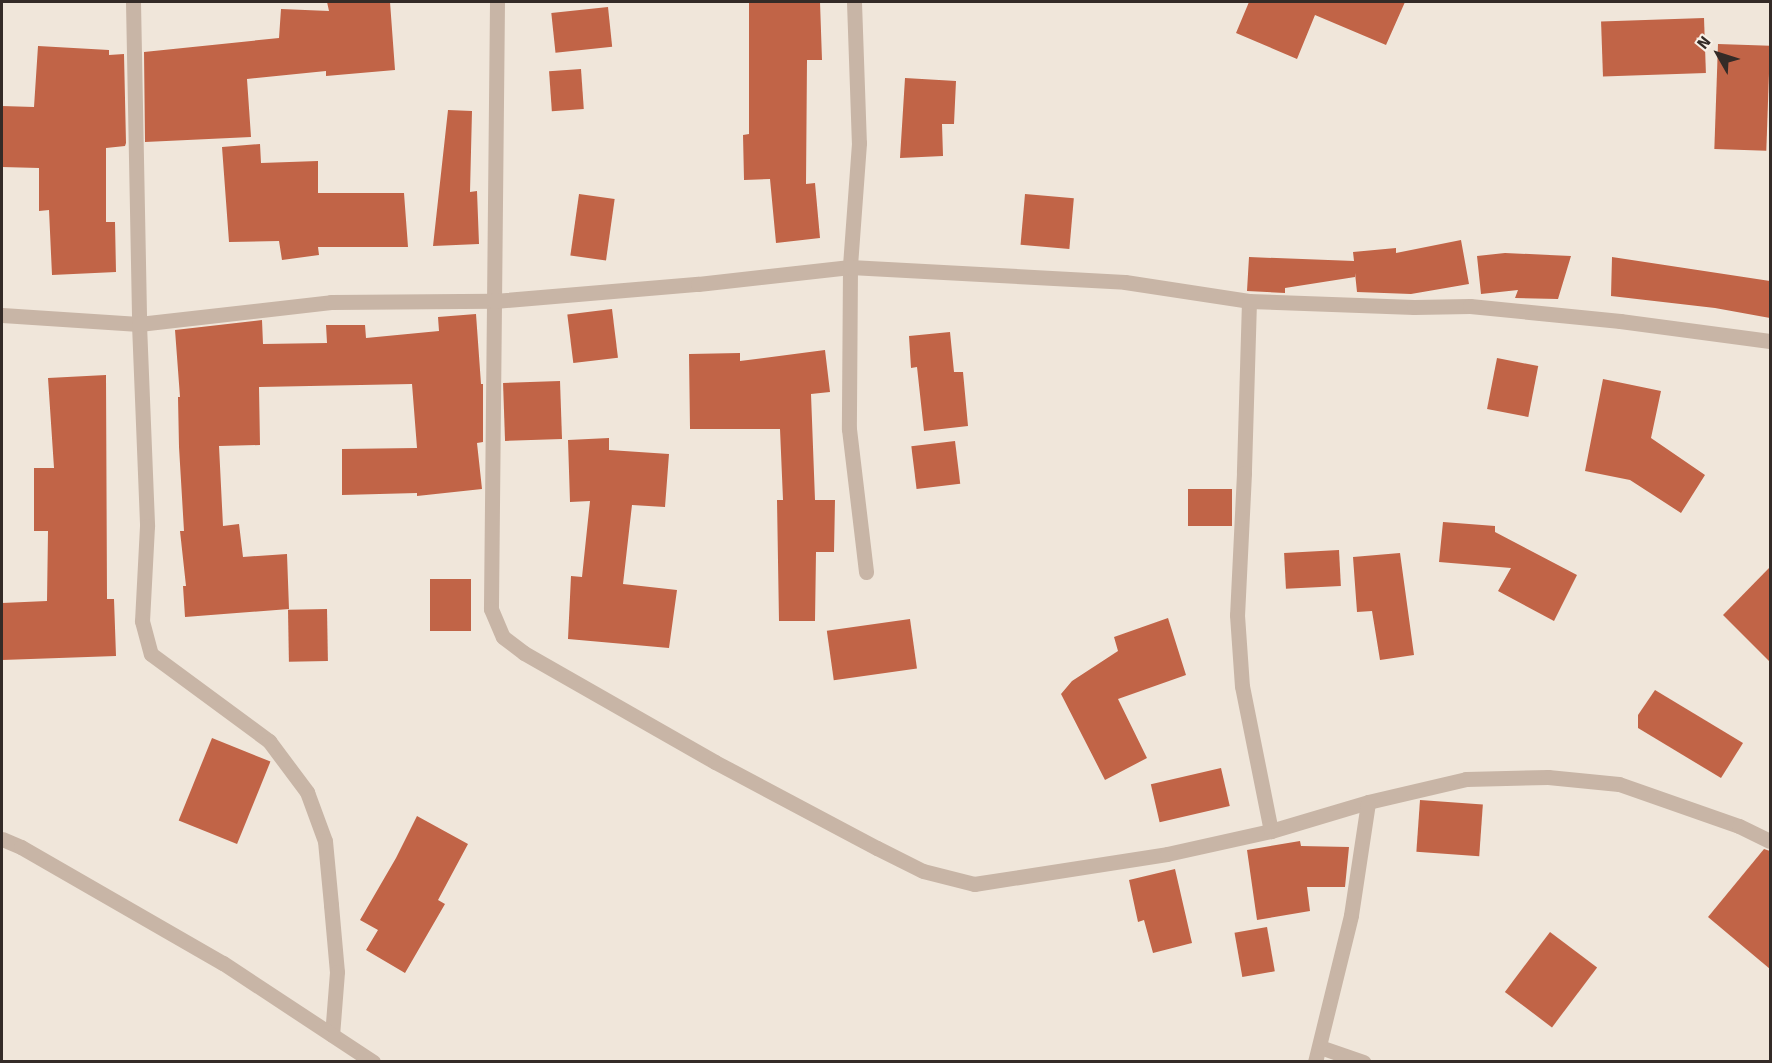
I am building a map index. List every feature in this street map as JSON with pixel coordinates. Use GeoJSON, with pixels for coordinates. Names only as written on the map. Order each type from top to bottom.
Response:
{"type":"FeatureCollection","features":[{"type":"Feature","properties":{"kind":"street"},"geometry":{"type":"LineString","coordinates":[[134,2],[139,324],[147,526],[142,621],[151,654],[269,741],[307,792],[325,841],[337,972],[332,1035]]}},
{"type":"Feature","properties":{"kind":"street"},"geometry":{"type":"LineString","coordinates":[[497,2],[491,609],[503,637],[524,653],[715,762],[923,871],[974,884],[1167,854],[1271,831],[1368,802],[1466,779],[1548,777],[1599,782],[1630,788],[1739,826],[1770,841]]}},
{"type":"Feature","properties":{"kind":"street"},"geometry":{"type":"LineString","coordinates":[[854,2],[860,143],[850,267],[849,429],[866,572]]}},
{"type":"Feature","properties":{"kind":"street"},"geometry":{"type":"LineString","coordinates":[[2,315],[139,324],[331,302],[494,301],[698,284],[850,267],[1125,282],[1249,301],[1414,307],[1470,306],[1620,321],[1770,340]]}},
{"type":"Feature","properties":{"kind":"street"},"geometry":{"type":"LineString","coordinates":[[1249,301],[1245,473],[1237,615],[1242,686],[1271,831]]}},
{"type":"Feature","properties":{"kind":"street"},"geometry":{"type":"LineString","coordinates":[[1363,1062],[1318,1054],[1352,915],[1368,802]]}},
{"type":"Feature","properties":{"kind":"street"},"geometry":{"type":"LineString","coordinates":[[2,839],[21,847],[223,963],[373,1062]]}},
{"type":"Feature","properties":{"kind":"building"},"geometry":{"type":"Polygon","coordinates":[[[327,2],[390,2],[395,70],[326,76],[326,71],[247,79],[251,137],[145,142],[144,52],[279,38],[281,9],[329,11],[327,2]]]}},
{"type":"Feature","properties":{"kind":"building"},"geometry":{"type":"Polygon","coordinates":[[[749,2],[820,2],[822,60],[807,60],[806,184],[815,183],[820,238],[776,243],[770,179],[744,180],[743,135],[749,134],[749,2]]]}},
{"type":"Feature","properties":{"kind":"building"},"geometry":{"type":"Polygon","coordinates":[[[1249,2],[1405,2],[1386,45],[1315,15],[1297,59],[1236,33],[1249,2]]]}},
{"type":"Feature","properties":{"kind":"building"},"geometry":{"type":"Polygon","coordinates":[[[608,7],[612,47],[555,53],[551,13],[608,7]]]}},
{"type":"Feature","properties":{"kind":"building"},"geometry":{"type":"Polygon","coordinates":[[[1704,18],[1706,73],[1603,77],[1601,22],[1704,18]]]}},
{"type":"Feature","properties":{"kind":"building"},"geometry":{"type":"Polygon","coordinates":[[[1718,44],[1770,46],[1766,151],[1714,149],[1718,44]]]}},
{"type":"Feature","properties":{"kind":"building"},"geometry":{"type":"Polygon","coordinates":[[[38,46],[109,50],[109,55],[124,54],[126,143],[125,146],[106,148],[106,222],[115,222],[116,272],[52,275],[49,210],[39,211],[39,168],[2,167],[2,106],[34,107],[38,46]]]}},
{"type":"Feature","properties":{"kind":"building"},"geometry":{"type":"Polygon","coordinates":[[[581,69],[584,109],[552,111],[549,71],[581,69]]]}},
{"type":"Feature","properties":{"kind":"building"},"geometry":{"type":"Polygon","coordinates":[[[905,78],[956,81],[954,124],[942,124],[943,156],[900,158],[905,78]]]}},
{"type":"Feature","properties":{"kind":"building"},"geometry":{"type":"Polygon","coordinates":[[[448,110],[472,111],[470,192],[477,191],[479,244],[433,246],[448,110]]]}},
{"type":"Feature","properties":{"kind":"building"},"geometry":{"type":"Polygon","coordinates":[[[260,144],[261,163],[318,161],[318,193],[404,193],[408,247],[318,247],[319,255],[282,260],[279,241],[229,242],[222,147],[260,144]]]}},
{"type":"Feature","properties":{"kind":"building"},"geometry":{"type":"Polygon","coordinates":[[[579,194],[615,199],[606,260],[570,255],[579,194]]]}},
{"type":"Feature","properties":{"kind":"building"},"geometry":{"type":"Polygon","coordinates":[[[1025,194],[1074,198],[1069,249],[1021,245],[1025,194]]]}},
{"type":"Feature","properties":{"kind":"building"},"geometry":{"type":"Polygon","coordinates":[[[1461,240],[1469,284],[1411,294],[1357,292],[1355,273],[1355,277],[1285,288],[1285,293],[1247,291],[1249,257],[1354,261],[1353,252],[1396,248],[1396,253],[1461,240]]]}},
{"type":"Feature","properties":{"kind":"building"},"geometry":{"type":"Polygon","coordinates":[[[1505,253],[1571,256],[1558,299],[1515,298],[1518,290],[1481,294],[1477,256],[1505,253]]]}},
{"type":"Feature","properties":{"kind":"building"},"geometry":{"type":"Polygon","coordinates":[[[1612,257],[1770,281],[1770,318],[1715,308],[1611,296],[1612,257]]]}},
{"type":"Feature","properties":{"kind":"building"},"geometry":{"type":"Polygon","coordinates":[[[612,309],[618,358],[573,363],[567,314],[612,309]]]}},
{"type":"Feature","properties":{"kind":"building"},"geometry":{"type":"Polygon","coordinates":[[[476,314],[481,384],[483,384],[483,442],[477,443],[482,489],[417,496],[417,493],[342,495],[342,449],[417,448],[412,384],[259,387],[260,445],[219,446],[223,526],[239,524],[243,557],[287,554],[289,609],[185,617],[183,586],[186,586],[180,531],[184,531],[179,447],[178,397],[180,397],[175,330],[262,320],[263,344],[327,343],[326,325],[365,325],[366,338],[439,331],[438,317],[476,314]]]}},
{"type":"Feature","properties":{"kind":"building"},"geometry":{"type":"Polygon","coordinates":[[[950,332],[954,372],[963,372],[968,426],[924,431],[917,367],[911,368],[909,336],[950,332]]]}},
{"type":"Feature","properties":{"kind":"building"},"geometry":{"type":"Polygon","coordinates":[[[825,350],[830,392],[811,394],[815,500],[835,500],[834,552],[816,552],[815,621],[779,621],[777,500],[783,500],[780,429],[690,429],[689,354],[740,353],[740,361],[825,350]]]}},
{"type":"Feature","properties":{"kind":"building"},"geometry":{"type":"Polygon","coordinates":[[[1497,358],[1538,366],[1528,417],[1487,409],[1497,358]]]}},
{"type":"Feature","properties":{"kind":"building"},"geometry":{"type":"Polygon","coordinates":[[[106,375],[107,599],[114,599],[116,656],[2,660],[2,603],[47,601],[48,531],[34,531],[34,468],[54,468],[48,378],[106,375]]]}},
{"type":"Feature","properties":{"kind":"building"},"geometry":{"type":"Polygon","coordinates":[[[1603,379],[1661,391],[1651,438],[1705,475],[1681,513],[1630,480],[1585,471],[1603,379]]]}},
{"type":"Feature","properties":{"kind":"building"},"geometry":{"type":"Polygon","coordinates":[[[560,381],[562,439],[505,441],[503,383],[560,381]]]}},
{"type":"Feature","properties":{"kind":"building"},"geometry":{"type":"Polygon","coordinates":[[[609,438],[609,450],[669,454],[665,507],[632,505],[623,584],[677,590],[669,648],[568,639],[571,576],[582,577],[590,501],[570,502],[568,440],[609,438]]]}},
{"type":"Feature","properties":{"kind":"building"},"geometry":{"type":"Polygon","coordinates":[[[955,441],[960,484],[917,489],[911,446],[955,441]]]}},
{"type":"Feature","properties":{"kind":"building"},"geometry":{"type":"Polygon","coordinates":[[[1188,489],[1232,489],[1232,526],[1188,526],[1188,489]]]}},
{"type":"Feature","properties":{"kind":"building"},"geometry":{"type":"Polygon","coordinates":[[[1443,522],[1495,526],[1495,532],[1577,575],[1554,621],[1498,591],[1511,568],[1439,562],[1443,522]]]}},
{"type":"Feature","properties":{"kind":"building"},"geometry":{"type":"Polygon","coordinates":[[[1339,550],[1341,586],[1286,589],[1284,553],[1339,550]]]}},
{"type":"Feature","properties":{"kind":"building"},"geometry":{"type":"Polygon","coordinates":[[[1400,553],[1414,655],[1380,660],[1372,611],[1357,612],[1353,557],[1400,553]]]}},
{"type":"Feature","properties":{"kind":"building"},"geometry":{"type":"Polygon","coordinates":[[[1770,567],[1770,662],[1723,615],[1770,567]]]}},
{"type":"Feature","properties":{"kind":"building"},"geometry":{"type":"Polygon","coordinates":[[[430,579],[471,579],[471,631],[430,631],[430,579]]]}},
{"type":"Feature","properties":{"kind":"building"},"geometry":{"type":"Polygon","coordinates":[[[327,609],[328,661],[289,662],[288,610],[327,609]]]}},
{"type":"Feature","properties":{"kind":"building"},"geometry":{"type":"Polygon","coordinates":[[[1168,618],[1186,675],[1118,699],[1147,758],[1105,780],[1061,694],[1072,681],[1118,651],[1114,637],[1168,618]]]}},
{"type":"Feature","properties":{"kind":"building"},"geometry":{"type":"Polygon","coordinates":[[[910,619],[917,669],[834,680],[827,631],[910,619]]]}},
{"type":"Feature","properties":{"kind":"building"},"geometry":{"type":"Polygon","coordinates":[[[1655,690],[1743,743],[1721,778],[1638,728],[1638,715],[1655,690]]]}},
{"type":"Feature","properties":{"kind":"building"},"geometry":{"type":"Polygon","coordinates":[[[212,738],[270,762],[237,844],[179,821],[212,738]]]}},
{"type":"Feature","properties":{"kind":"building"},"geometry":{"type":"Polygon","coordinates":[[[1221,768],[1230,806],[1160,822],[1151,784],[1221,768]]]}},
{"type":"Feature","properties":{"kind":"building"},"geometry":{"type":"Polygon","coordinates":[[[1420,800],[1483,804],[1479,856],[1416,852],[1420,800]]]}},
{"type":"Feature","properties":{"kind":"building"},"geometry":{"type":"Polygon","coordinates":[[[417,816],[468,844],[438,900],[445,904],[405,973],[366,950],[378,930],[360,920],[417,816]]]}},
{"type":"Feature","properties":{"kind":"building"},"geometry":{"type":"Polygon","coordinates":[[[1300,841],[1301,846],[1349,847],[1345,887],[1307,887],[1310,911],[1257,920],[1247,850],[1300,841]]]}},
{"type":"Feature","properties":{"kind":"building"},"geometry":{"type":"Polygon","coordinates":[[[1764,849],[1770,851],[1770,969],[1708,917],[1764,849]]]}},
{"type":"Feature","properties":{"kind":"building"},"geometry":{"type":"Polygon","coordinates":[[[1175,869],[1192,943],[1153,953],[1144,920],[1138,922],[1129,880],[1175,869]]]}},
{"type":"Feature","properties":{"kind":"building"},"geometry":{"type":"Polygon","coordinates":[[[1267,927],[1275,971],[1242,977],[1235,933],[1267,927]]]}},
{"type":"Feature","properties":{"kind":"building"},"geometry":{"type":"Polygon","coordinates":[[[1550,932],[1597,968],[1552,1027],[1505,992],[1550,932]]]}}]}
